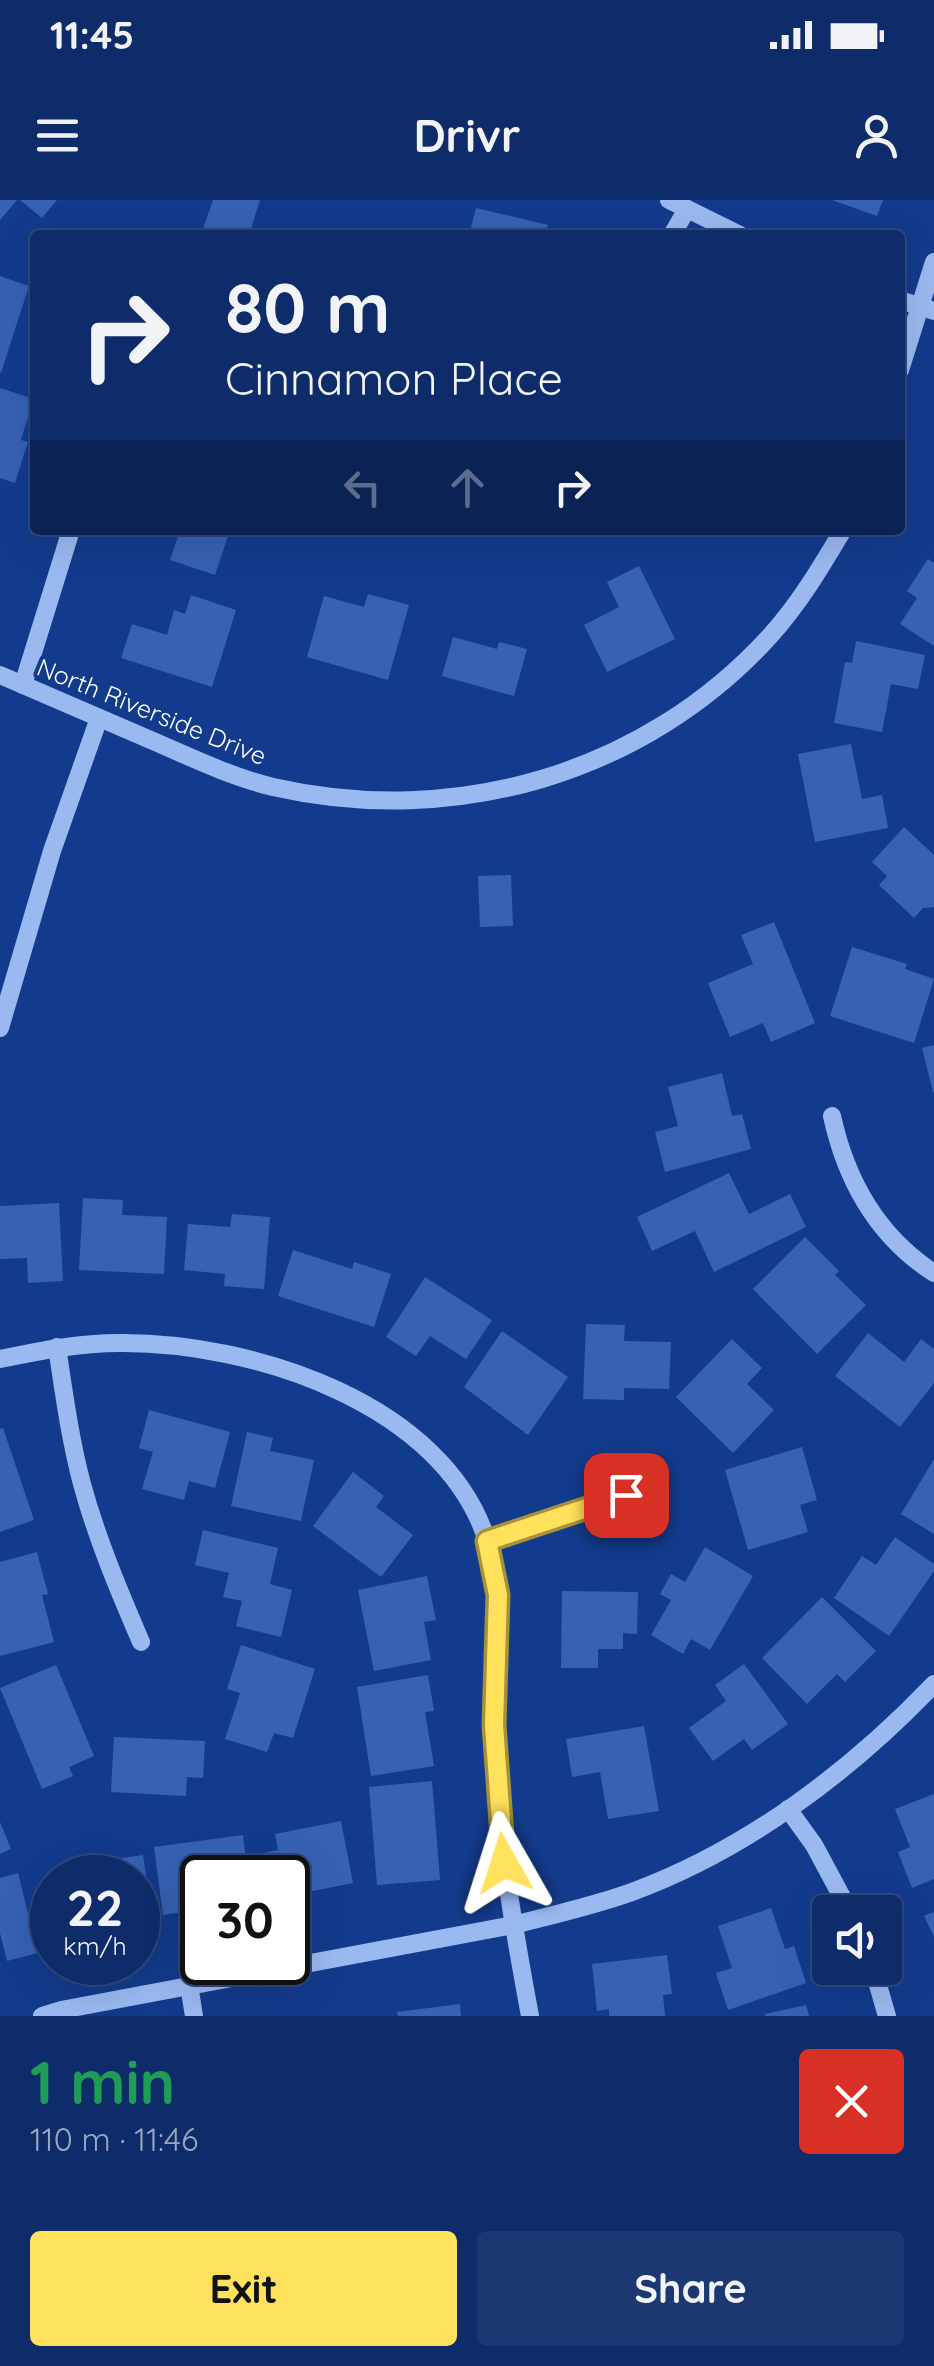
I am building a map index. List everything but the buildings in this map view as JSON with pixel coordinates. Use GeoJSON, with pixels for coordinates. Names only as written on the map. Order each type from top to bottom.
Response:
{"type":"FeatureCollection","features":[{"type":"Feature","properties":{"kind":"street"},"geometry":{"type":"LineString","coordinates":[[669,200],[730,230]]}},
{"type":"Feature","properties":{"kind":"street"},"geometry":{"type":"LineString","coordinates":[[675,230],[686,209]]}},
{"type":"Feature","properties":{"kind":"street"},"geometry":{"type":"LineString","coordinates":[[905,359],[927,308],[934,262]]}},
{"type":"Feature","properties":{"kind":"street"},"geometry":{"type":"LineString","coordinates":[[23,685],[69,535]]}},
{"type":"Feature","properties":{"kind":"street","name":"North Riverside Drive"},"geometry":{"type":"LineString","coordinates":[[0,675],[209,766],[270,786],[332,798],[432,801],[496,792],[543,780],[614,753],[708,694],[770,635],[814,578],[840,535]]}},
{"type":"Feature","properties":{"kind":"street"},"geometry":{"type":"LineString","coordinates":[[0,1028],[52,850],[99,718]]}},
{"type":"Feature","properties":{"kind":"street"},"geometry":{"type":"LineString","coordinates":[[832,1116],[849,1175],[858,1192],[892,1238],[934,1273]]}},
{"type":"Feature","properties":{"kind":"street"},"geometry":{"type":"LineString","coordinates":[[0,1359],[57,1348],[119,1343],[183,1346],[286,1370],[382,1415],[434,1455],[464,1492],[487,1541],[498,1595],[494,1725],[500,1832],[530,2016]]}},
{"type":"Feature","properties":{"kind":"street"},"geometry":{"type":"LineString","coordinates":[[57,1348],[83,1486],[109,1568],[142,1642]]}},
{"type":"Feature","properties":{"kind":"street"},"geometry":{"type":"LineString","coordinates":[[487,1541],[626,1495]]}},
{"type":"Feature","properties":{"kind":"street"},"geometry":{"type":"LineString","coordinates":[[310,1963],[514,1925],[636,1890],[705,1859],[788,1810],[853,1760],[934,1684]]}},
{"type":"Feature","properties":{"kind":"street"},"geometry":{"type":"LineString","coordinates":[[788,1810],[814,1845],[841,1895]]}},
{"type":"Feature","properties":{"kind":"street"},"geometry":{"type":"LineString","coordinates":[[42,2016],[189,1985],[194,2016]]}},
{"type":"Feature","properties":{"kind":"street"},"geometry":{"type":"LineString","coordinates":[[878,1985],[887,2016]]}},
{"type":"Feature","properties":{"kind":"route"},"geometry":{"type":"LineString","coordinates":[[504,1863],[494,1725],[498,1595],[487,1541],[626,1495]]}}]}
